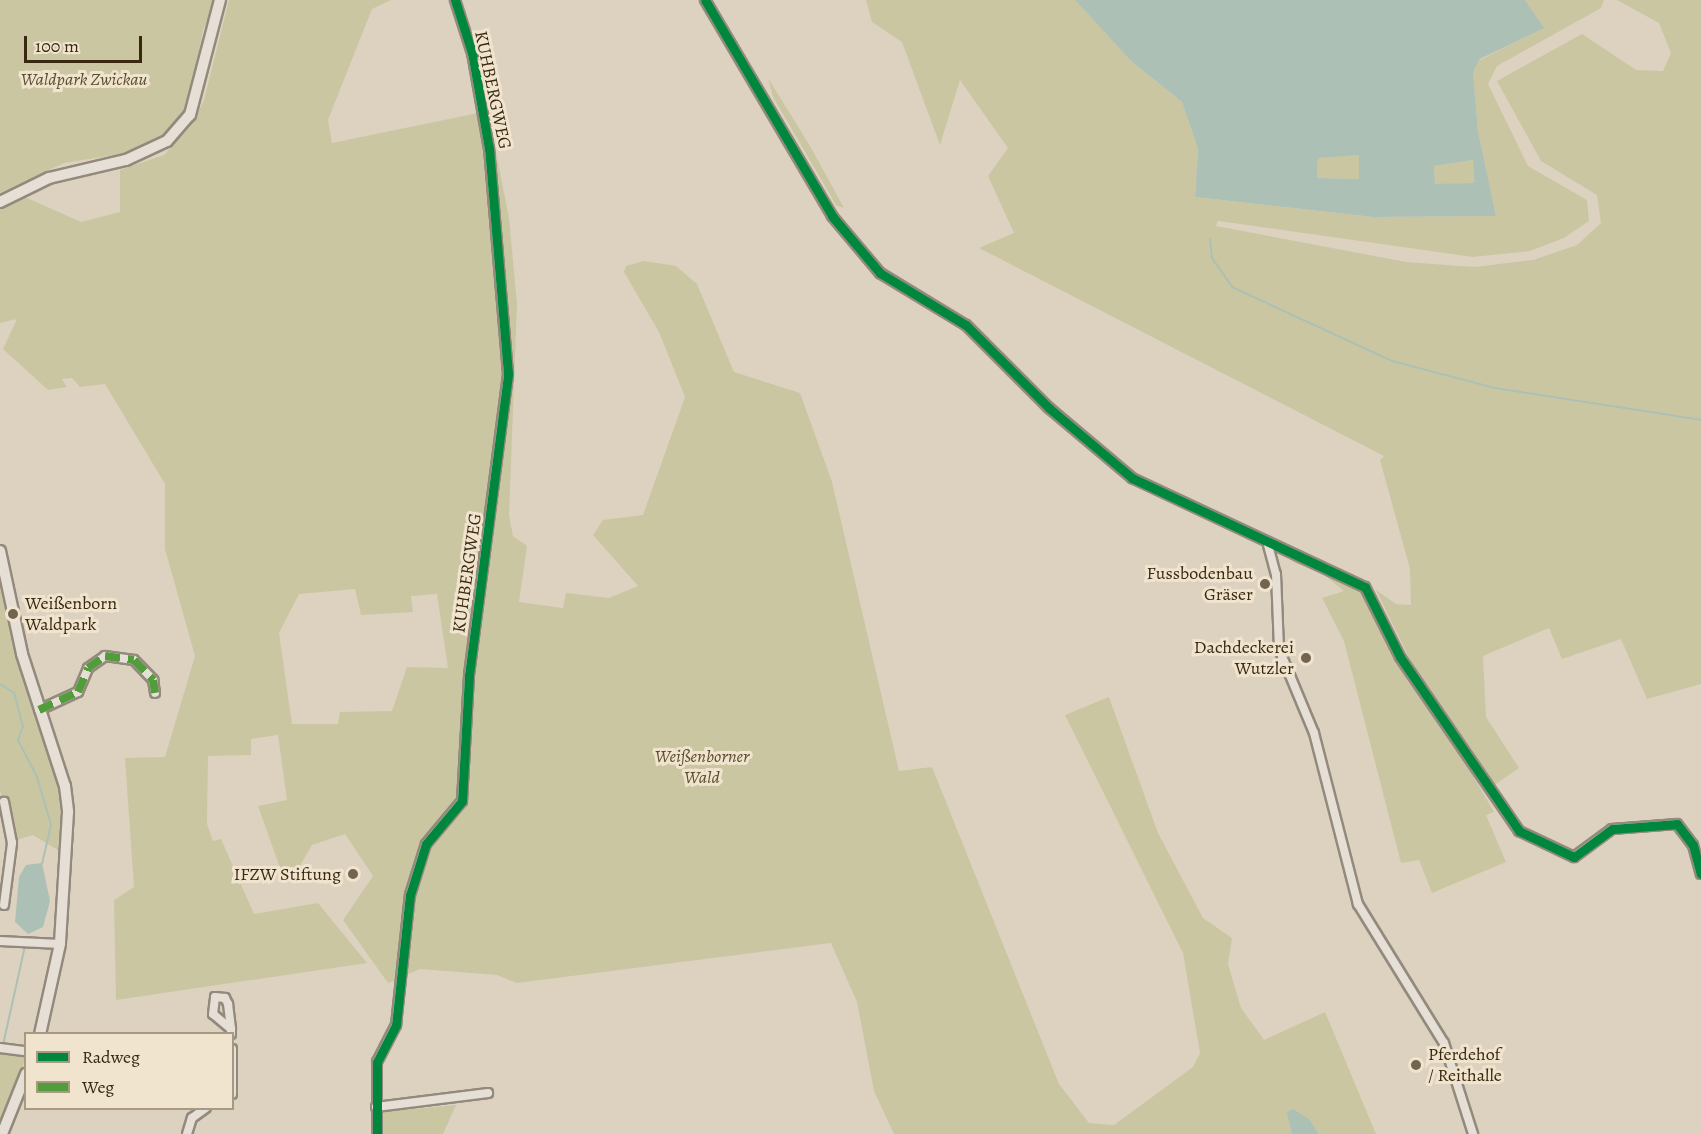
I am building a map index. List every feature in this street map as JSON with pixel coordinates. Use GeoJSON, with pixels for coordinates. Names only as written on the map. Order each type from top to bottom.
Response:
{"type":"FeatureCollection","features":[{"type":"Feature","properties":{"kind":"main road"},"geometry":{"type":"LineString","coordinates":[[0,202],[49,178],[126,160],[167,141],[190,115],[220,0]]}},
{"type":"Feature","properties":{"kind":"main road"},"geometry":{"type":"LineString","coordinates":[[0,551],[39,710],[68,812],[60,944],[40,1032]]}},
{"type":"Feature","properties":{"kind":"main road"},"geometry":{"type":"LineString","coordinates":[[2,1134],[24,1079]]}},
{"type":"Feature","properties":{"kind":"street","name":"KUHBERGWEG"},"geometry":{"type":"LineString","coordinates":[[377,1134],[377,1062],[396,1025],[404,984],[410,895],[426,844],[462,801],[469,675],[508,374],[489,149],[472,53],[455,0]]}},
{"type":"Feature","properties":{"kind":"street"},"geometry":{"type":"LineString","coordinates":[[705,0],[832,216],[872,265],[973,330],[1049,408],[1132,478],[1268,545],[1316,560],[1365,587],[1400,657],[1519,831],[1574,857],[1612,830],[1677,824],[1693,845],[1701,874]]}},
{"type":"Feature","properties":{"kind":"street"},"geometry":{"type":"LineString","coordinates":[[1268,545],[1276,574],[1279,649],[1314,733],[1358,904],[1444,1042],[1473,1134]]}},
{"type":"Feature","properties":{"kind":"street"},"geometry":{"type":"LineString","coordinates":[[39,710],[78,692],[88,668],[105,656],[134,660],[153,680],[155,693]]}},
{"type":"Feature","properties":{"kind":"street"},"geometry":{"type":"LineString","coordinates":[[4,802],[12,843],[4,905]]}},
{"type":"Feature","properties":{"kind":"street"},"geometry":{"type":"LineString","coordinates":[[0,940],[60,944]]}},
{"type":"Feature","properties":{"kind":"street"},"geometry":{"type":"LineString","coordinates":[[0,1048],[24,1051]]}},
{"type":"Feature","properties":{"kind":"street"},"geometry":{"type":"LineString","coordinates":[[376,1107],[488,1094]]}},
{"type":"Feature","properties":{"kind":"street"},"geometry":{"type":"LineString","coordinates":[[187,1134],[192,1118],[203,1110]]}},
{"type":"Feature","properties":{"kind":"green space","name":"Waldpark Zwickau"},"geometry":{"type":"Polygon","coordinates":[[[0,0],[216,0],[203,30],[188,109],[158,139],[121,154],[64,163],[0,193],[0,0]]]}},
{"type":"Feature","properties":{"kind":"green space","name":"Weißenborner Wald"},"geometry":{"type":"Polygon","coordinates":[[[229,0],[391,0],[372,9],[328,120],[332,143],[488,111],[509,218],[517,304],[509,515],[513,536],[527,546],[519,602],[563,608],[566,593],[609,598],[638,586],[593,535],[603,520],[643,515],[685,397],[659,332],[624,272],[626,266],[644,261],[676,266],[697,284],[734,372],[800,393],[832,482],[899,771],[932,767],[1059,1084],[1089,1123],[1114,1125],[1193,1067],[1200,1053],[1183,953],[1065,715],[1109,697],[1158,833],[1203,918],[1232,938],[1228,964],[1241,1008],[1264,1040],[1325,1012],[1376,1134],[894,1134],[874,1091],[857,1002],[831,943],[517,983],[497,975],[420,969],[388,983],[343,920],[373,876],[345,834],[312,845],[295,874],[280,868],[258,806],[287,800],[278,735],[251,739],[251,755],[208,756],[207,824],[213,841],[221,839],[254,914],[318,903],[367,963],[116,1000],[114,900],[134,887],[125,758],[165,757],[195,656],[165,549],[165,484],[105,384],[80,387],[72,378],[62,379],[67,387],[48,390],[3,349],[17,319],[0,323],[0,208],[25,197],[81,222],[120,212],[120,170],[164,155],[192,125],[204,100],[229,0]],[[355,589],[299,594],[279,633],[292,724],[338,724],[340,712],[392,711],[407,667],[448,668],[437,594],[411,596],[413,612],[361,615],[355,589]]]}},
{"type":"Feature","properties":{"kind":"green space"},"geometry":{"type":"Polygon","coordinates":[[[866,0],[1075,0],[1131,61],[1182,102],[1198,149],[1195,197],[1373,217],[1496,216],[1478,131],[1473,73],[1480,60],[1543,28],[1525,0],[1604,0],[1601,8],[1497,66],[1488,84],[1528,166],[1587,200],[1589,221],[1564,238],[1530,251],[1473,257],[1218,221],[1216,226],[1406,262],[1475,267],[1533,260],[1577,245],[1601,223],[1597,195],[1541,161],[1497,81],[1582,34],[1636,70],[1663,71],[1671,53],[1659,23],[1617,0],[1701,0],[1701,684],[1647,699],[1621,639],[1562,659],[1549,628],[1483,656],[1486,717],[1519,768],[1493,786],[1409,658],[1376,590],[1396,604],[1411,605],[1410,569],[1380,460],[1384,456],[979,248],[1014,233],[988,176],[1008,148],[960,80],[940,145],[902,42],[872,22],[866,0]]]}},
{"type":"Feature","properties":{"kind":"green space"},"geometry":{"type":"Polygon","coordinates":[[[768,78],[810,146],[844,208],[836,205],[773,97],[768,78]]]}},
{"type":"Feature","properties":{"kind":"green space"},"geometry":{"type":"Polygon","coordinates":[[[1359,155],[1359,179],[1317,178],[1318,157],[1359,155]]]}},
{"type":"Feature","properties":{"kind":"green space"},"geometry":{"type":"Polygon","coordinates":[[[1473,160],[1474,183],[1435,185],[1434,166],[1473,160]]]}},
{"type":"Feature","properties":{"kind":"green space"},"geometry":{"type":"Polygon","coordinates":[[[1290,561],[1325,568],[1352,583],[1366,599],[1397,662],[1437,714],[1494,812],[1486,815],[1506,862],[1432,893],[1419,860],[1401,863],[1344,641],[1322,598],[1344,591],[1323,574],[1290,561]]]}},
{"type":"Feature","properties":{"kind":"green space"},"geometry":{"type":"Polygon","coordinates":[[[0,585],[61,787],[61,852],[33,835],[13,841],[0,790],[0,585]]]}},
{"type":"Feature","properties":{"kind":"green space"},"geometry":{"type":"Polygon","coordinates":[[[0,1052],[24,1056],[24,1062],[2,1134],[0,1134],[0,1052]]]}},
{"type":"Feature","properties":{"kind":"green space"},"geometry":{"type":"Polygon","coordinates":[[[456,1105],[443,1134],[383,1134],[381,1112],[456,1105]]]}},
{"type":"Feature","properties":{"kind":"shaded area"},"geometry":{"type":"Polygon","coordinates":[[[1075,0],[1525,0],[1544,28],[1480,59],[1473,73],[1478,131],[1496,216],[1373,217],[1195,197],[1198,149],[1182,102],[1131,61],[1075,0]],[[1359,155],[1318,158],[1317,178],[1359,179],[1359,155]],[[1473,160],[1434,166],[1435,184],[1474,183],[1473,160]]]}},
{"type":"Feature","properties":{"kind":"shaded area"},"geometry":{"type":"Polygon","coordinates":[[[42,863],[50,901],[43,927],[28,934],[15,922],[19,877],[26,865],[42,863]]]}},
{"type":"Feature","properties":{"kind":"shaded area"},"geometry":{"type":"Polygon","coordinates":[[[1293,1109],[1310,1120],[1318,1134],[1292,1134],[1287,1112],[1293,1109]]]}},
{"type":"Feature","properties":{"kind":"waterway"},"geometry":{"type":"LineString","coordinates":[[1210,239],[1212,258],[1232,287],[1392,361],[1495,388],[1701,420]]}},
{"type":"Feature","properties":{"kind":"waterway"},"geometry":{"type":"LineString","coordinates":[[0,684],[14,693],[23,726],[18,740],[37,777],[51,825],[42,863]]}},
{"type":"Feature","properties":{"kind":"waterway"},"geometry":{"type":"LineString","coordinates":[[3,1045],[25,946]]}},
{"type":"Feature","properties":{"kind":"marked path"},"geometry":{"type":"LineString","coordinates":[[39,710],[78,692],[88,668],[105,656],[134,660],[153,680],[155,693]]}},
{"type":"Feature","properties":{"kind":"cycle path"},"geometry":{"type":"LineString","coordinates":[[377,1134],[377,1062],[396,1025],[410,895],[426,844],[462,801],[469,675],[508,374],[489,149],[472,53],[455,0]]}},
{"type":"Feature","properties":{"kind":"cycle path"},"geometry":{"type":"LineString","coordinates":[[705,0],[832,216],[880,273],[966,325],[1049,408],[1132,478],[1365,587],[1400,657],[1519,831],[1574,857],[1612,829],[1677,824],[1693,845],[1701,874]]}},
{"type":"Feature","properties":{"kind":"place","name":"Fussbodenbau Gräser"},"geometry":{"type":"Point","coordinates":[1265,584]}},
{"type":"Feature","properties":{"kind":"place","name":"Weißenborn Waldpark"},"geometry":{"type":"Point","coordinates":[13,614]}},
{"type":"Feature","properties":{"kind":"place","name":"Dachdeckerei Wutzler"},"geometry":{"type":"Point","coordinates":[1306,658]}},
{"type":"Feature","properties":{"kind":"place","name":"IFZW Stiftung"},"geometry":{"type":"Point","coordinates":[353,874]}},
{"type":"Feature","properties":{"kind":"place","name":"Pferdehof / Reithalle"},"geometry":{"type":"Point","coordinates":[1416,1065]}}]}
